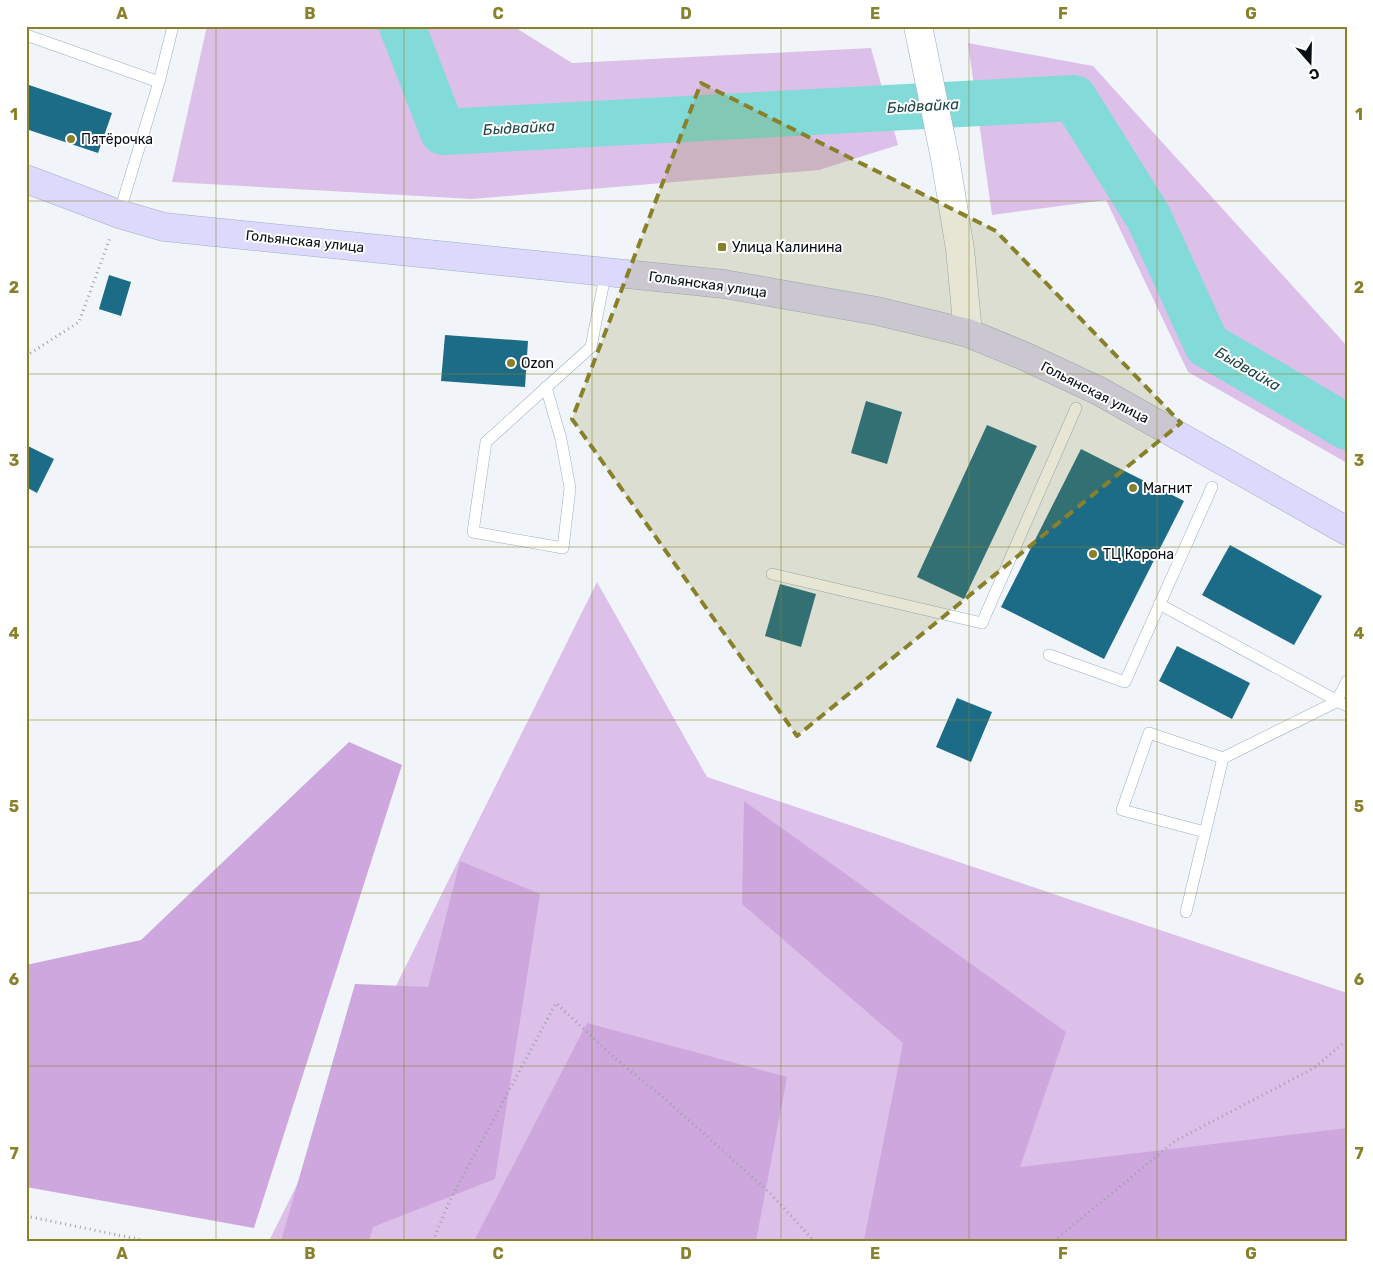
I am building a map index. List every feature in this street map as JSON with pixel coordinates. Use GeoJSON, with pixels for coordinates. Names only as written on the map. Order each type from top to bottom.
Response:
{"type":"FeatureCollection","features":[{"type":"Feature","properties":{"kind":"main road","name":"Гольянская улица"},"geometry":{"type":"LineString","coordinates":[[26,179],[119,214],[164,227],[724,284],[877,310],[968,333],[1024,356],[1098,391],[1347,531]]}},
{"type":"Feature","properties":{"kind":"street"},"geometry":{"type":"LineString","coordinates":[[921,36],[945,158],[960,249],[968,333]]}},
{"type":"Feature","properties":{"kind":"lane"},"geometry":{"type":"LineString","coordinates":[[119,214],[159,82],[172,26]]}},
{"type":"Feature","properties":{"kind":"lane"},"geometry":{"type":"LineString","coordinates":[[26,35],[159,82]]}},
{"type":"Feature","properties":{"kind":"lane"},"geometry":{"type":"LineString","coordinates":[[546,387],[561,439],[570,488],[562,548],[473,532],[486,442],[546,387],[591,347],[606,271]]}},
{"type":"Feature","properties":{"kind":"lane"},"geometry":{"type":"LineString","coordinates":[[772,574],[982,623],[1076,408]]}},
{"type":"Feature","properties":{"kind":"lane"},"geometry":{"type":"LineString","coordinates":[[1049,655],[1125,682],[1212,487]]}},
{"type":"Feature","properties":{"kind":"lane"},"geometry":{"type":"LineString","coordinates":[[1159,604],[1341,704]]}},
{"type":"Feature","properties":{"kind":"lane"},"geometry":{"type":"LineString","coordinates":[[1341,704],[1347,681]]}},
{"type":"Feature","properties":{"kind":"lane"},"geometry":{"type":"LineString","coordinates":[[1205,832],[1122,810],[1149,734],[1223,758],[1341,704]]}},
{"type":"Feature","properties":{"kind":"lane"},"geometry":{"type":"LineString","coordinates":[[1186,912],[1223,758]]}},
{"type":"Feature","properties":{"kind":"path"},"geometry":{"type":"LineString","coordinates":[[26,356],[79,322],[119,214]]}},
{"type":"Feature","properties":{"kind":"path"},"geometry":{"type":"LineString","coordinates":[[433,1241],[449,1202],[556,1004],[617,1060],[665,1099],[768,1191],[814,1241]]}},
{"type":"Feature","properties":{"kind":"path"},"geometry":{"type":"LineString","coordinates":[[1054,1241],[1175,1141],[1314,1068],[1347,1040]]}},
{"type":"Feature","properties":{"kind":"path"},"geometry":{"type":"LineString","coordinates":[[26,1216],[147,1241]]}},
{"type":"Feature","properties":{"kind":"highlighted area"},"geometry":{"type":"Polygon","coordinates":[[[701,83],[996,231],[1181,423],[797,736],[572,419],[701,83]]]}},
{"type":"Feature","properties":{"kind":"shaded area"},"geometry":{"type":"Polygon","coordinates":[[[207,26],[513,26],[572,63],[871,48],[898,145],[819,170],[472,199],[172,182],[207,26]]]}},
{"type":"Feature","properties":{"kind":"shaded area"},"geometry":{"type":"Polygon","coordinates":[[[968,43],[1093,66],[1347,346],[1347,463],[1188,372],[1106,200],[992,215],[968,43]]]}},
{"type":"Feature","properties":{"kind":"shaded area"},"geometry":{"type":"Polygon","coordinates":[[[597,582],[707,777],[1347,993],[1347,1241],[269,1241],[597,582]]]}},
{"type":"Feature","properties":{"kind":"shaded area"},"geometry":{"type":"Polygon","coordinates":[[[349,742],[402,765],[254,1228],[26,1187],[26,965],[141,940],[349,742]]]}},
{"type":"Feature","properties":{"kind":"shaded area"},"geometry":{"type":"Polygon","coordinates":[[[744,801],[1066,1032],[1020,1167],[1347,1128],[1347,1241],[864,1240],[903,1043],[742,904],[744,801]]]}},
{"type":"Feature","properties":{"kind":"shaded area"},"geometry":{"type":"Polygon","coordinates":[[[460,861],[540,894],[495,1179],[373,1227],[369,1241],[281,1241],[355,984],[428,987],[460,861]]]}},
{"type":"Feature","properties":{"kind":"shaded area"},"geometry":{"type":"Polygon","coordinates":[[[587,1023],[787,1077],[756,1241],[474,1241],[587,1023]]]}},
{"type":"Feature","properties":{"kind":"building"},"geometry":{"type":"Polygon","coordinates":[[[26,84],[112,113],[98,153],[26,129],[26,84]]]}},
{"type":"Feature","properties":{"kind":"building"},"geometry":{"type":"Polygon","coordinates":[[[109,275],[131,282],[121,316],[99,309],[109,275]]]}},
{"type":"Feature","properties":{"kind":"building"},"geometry":{"type":"Polygon","coordinates":[[[445,335],[528,341],[525,387],[441,381],[445,335]]]}},
{"type":"Feature","properties":{"kind":"building"},"geometry":{"type":"Polygon","coordinates":[[[866,401],[902,412],[887,464],[851,453],[866,401]]]}},
{"type":"Feature","properties":{"kind":"building"},"geometry":{"type":"Polygon","coordinates":[[[987,425],[1037,446],[964,599],[917,577],[987,425]]]}},
{"type":"Feature","properties":{"kind":"building"},"geometry":{"type":"Polygon","coordinates":[[[26,445],[54,459],[37,493],[26,487],[26,445]]]}},
{"type":"Feature","properties":{"kind":"building","name":"ТЦ Корона"},"geometry":{"type":"Polygon","coordinates":[[[1081,449],[1184,501],[1104,659],[1001,607],[1081,449]]]}},
{"type":"Feature","properties":{"kind":"building"},"geometry":{"type":"Polygon","coordinates":[[[1230,545],[1322,596],[1294,645],[1202,595],[1230,545]]]}},
{"type":"Feature","properties":{"kind":"building"},"geometry":{"type":"Polygon","coordinates":[[[780,584],[816,594],[801,647],[765,636],[780,584]]]}},
{"type":"Feature","properties":{"kind":"building"},"geometry":{"type":"Polygon","coordinates":[[[1177,646],[1250,683],[1232,719],[1159,681],[1177,646]]]}},
{"type":"Feature","properties":{"kind":"building"},"geometry":{"type":"Polygon","coordinates":[[[957,698],[992,712],[971,762],[936,747],[957,698]]]}},
{"type":"Feature","properties":{"kind":"waterway","name":"Быдвайка"},"geometry":{"type":"LineString","coordinates":[[402,26],[443,132],[1074,98],[1149,218],[1207,345],[1347,427]]}},
{"type":"Feature","properties":{"kind":"place","name":"Пятёрочка"},"geometry":{"type":"Point","coordinates":[71,139]}},
{"type":"Feature","properties":{"kind":"place","name":"Улица Калинина"},"geometry":{"type":"Point","coordinates":[722,247]}},
{"type":"Feature","properties":{"kind":"place","name":"Ozon"},"geometry":{"type":"Point","coordinates":[511,363]}},
{"type":"Feature","properties":{"kind":"place","name":"Магнит"},"geometry":{"type":"Point","coordinates":[1133,488]}},
{"type":"Feature","properties":{"kind":"place","name":"ТЦ Корона"},"geometry":{"type":"Point","coordinates":[1093,554]}}]}
